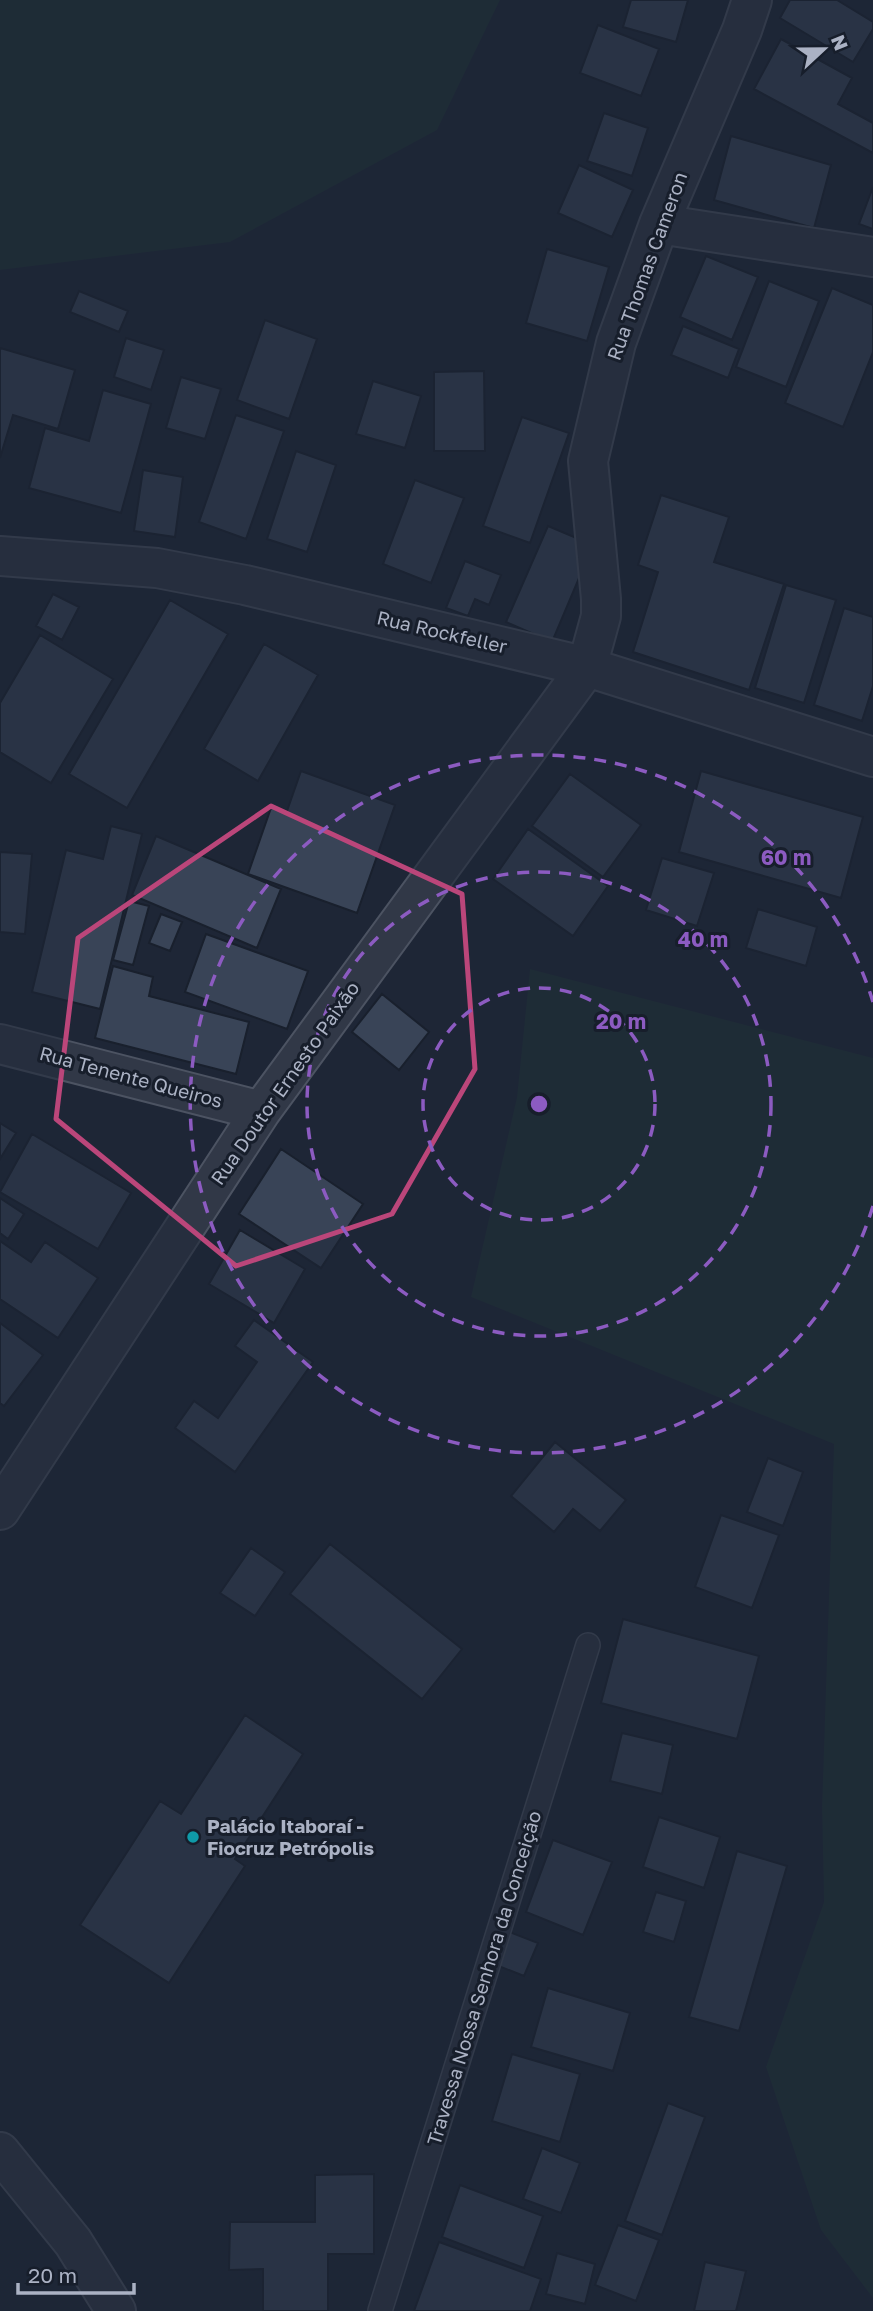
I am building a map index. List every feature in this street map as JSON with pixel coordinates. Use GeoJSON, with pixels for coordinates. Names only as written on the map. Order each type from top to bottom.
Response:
{"type":"FeatureCollection","features":[{"type":"Feature","properties":{"kind":"street","name":"Rua Thomas Cameron"},"geometry":{"type":"LineString","coordinates":[[587,667],[601,616],[588,461],[616,343],[659,224],[737,42],[752,0]]}},
{"type":"Feature","properties":{"kind":"street"},"geometry":{"type":"LineString","coordinates":[[659,224],[873,257]]}},
{"type":"Feature","properties":{"kind":"street","name":"Rua Rockfeller"},"geometry":{"type":"LineString","coordinates":[[0,556],[157,568],[245,585],[587,667],[873,757]]}},
{"type":"Feature","properties":{"kind":"street","name":"Rua Doutor Ernesto Paixão"},"geometry":{"type":"LineString","coordinates":[[0,1510],[261,1111],[587,667]]}},
{"type":"Feature","properties":{"kind":"street","name":"Rua Tenente Queiros"},"geometry":{"type":"LineString","coordinates":[[0,1044],[261,1111]]}},
{"type":"Feature","properties":{"kind":"street"},"geometry":{"type":"LineString","coordinates":[[0,2152],[73,2242],[116,2311]]}},
{"type":"Feature","properties":{"kind":"lane","name":"Travessa Nossa Senhora da Conceição"},"geometry":{"type":"LineString","coordinates":[[380,2311],[588,1645]]}},
{"type":"Feature","properties":{"kind":"highlighted area"},"geometry":{"type":"Polygon","coordinates":[[[271,806],[462,894],[475,1069],[392,1214],[236,1266],[56,1119],[78,938],[271,806]]]}},
{"type":"Feature","properties":{"kind":"green space"},"geometry":{"type":"Polygon","coordinates":[[[0,0],[500,0],[437,130],[230,242],[0,270],[0,0]]]}},
{"type":"Feature","properties":{"kind":"green space"},"geometry":{"type":"Polygon","coordinates":[[[530,969],[873,1058],[873,2298],[821,2230],[766,2067],[824,1902],[822,1807],[834,1444],[471,1297],[517,1097],[530,969]]]}},
{"type":"Feature","properties":{"kind":"building"},"geometry":{"type":"Polygon","coordinates":[[[631,0],[688,0],[676,42],[623,27],[631,0]]]}},
{"type":"Feature","properties":{"kind":"building"},"geometry":{"type":"Polygon","coordinates":[[[790,0],[837,0],[873,22],[873,29],[853,62],[780,18],[790,0]]]}},
{"type":"Feature","properties":{"kind":"building"},"geometry":{"type":"Polygon","coordinates":[[[598,25],[659,49],[641,96],[580,73],[598,25]]]}},
{"type":"Feature","properties":{"kind":"building"},"geometry":{"type":"Polygon","coordinates":[[[781,39],[852,78],[838,104],[873,123],[873,153],[754,89],[781,39]]]}},
{"type":"Feature","properties":{"kind":"building"},"geometry":{"type":"Polygon","coordinates":[[[604,113],[648,128],[632,176],[587,161],[604,113]]]}},
{"type":"Feature","properties":{"kind":"building"},"geometry":{"type":"Polygon","coordinates":[[[731,136],[831,165],[814,228],[714,200],[731,136]]]}},
{"type":"Feature","properties":{"kind":"building"},"geometry":{"type":"Polygon","coordinates":[[[579,165],[633,190],[612,237],[558,213],[579,165]]]}},
{"type":"Feature","properties":{"kind":"building"},"geometry":{"type":"Polygon","coordinates":[[[873,187],[873,229],[859,224],[873,187]]]}},
{"type":"Feature","properties":{"kind":"building"},"geometry":{"type":"Polygon","coordinates":[[[547,249],[609,267],[587,341],[526,323],[547,249]]]}},
{"type":"Feature","properties":{"kind":"building"},"geometry":{"type":"Polygon","coordinates":[[[706,256],[758,277],[732,340],[680,317],[706,256]]]}},
{"type":"Feature","properties":{"kind":"building"},"geometry":{"type":"Polygon","coordinates":[[[769,281],[819,301],[786,387],[736,367],[769,281]]]}},
{"type":"Feature","properties":{"kind":"building"},"geometry":{"type":"Polygon","coordinates":[[[832,288],[873,305],[873,352],[843,427],[785,403],[832,288]]]}},
{"type":"Feature","properties":{"kind":"building"},"geometry":{"type":"Polygon","coordinates":[[[79,291],[128,311],[119,332],[70,312],[79,291]]]}},
{"type":"Feature","properties":{"kind":"building"},"geometry":{"type":"Polygon","coordinates":[[[265,320],[317,339],[289,419],[237,400],[265,320]]]}},
{"type":"Feature","properties":{"kind":"building"},"geometry":{"type":"Polygon","coordinates":[[[683,326],[739,349],[728,378],[671,355],[683,326]]]}},
{"type":"Feature","properties":{"kind":"building"},"geometry":{"type":"Polygon","coordinates":[[[126,338],[164,350],[151,390],[114,377],[126,338]]]}},
{"type":"Feature","properties":{"kind":"building"},"geometry":{"type":"Polygon","coordinates":[[[0,348],[75,370],[58,429],[13,415],[0,458],[0,348]]]}},
{"type":"Feature","properties":{"kind":"building"},"geometry":{"type":"Polygon","coordinates":[[[484,371],[485,451],[434,451],[434,372],[484,371]]]}},
{"type":"Feature","properties":{"kind":"building"},"geometry":{"type":"Polygon","coordinates":[[[181,377],[221,389],[205,439],[166,428],[181,377]]]}},
{"type":"Feature","properties":{"kind":"building"},"geometry":{"type":"Polygon","coordinates":[[[373,381],[421,396],[405,448],[356,434],[373,381]]]}},
{"type":"Feature","properties":{"kind":"building"},"geometry":{"type":"Polygon","coordinates":[[[103,390],[151,404],[121,513],[29,488],[45,428],[89,441],[103,390]]]}},
{"type":"Feature","properties":{"kind":"building"},"geometry":{"type":"Polygon","coordinates":[[[236,415],[284,431],[246,539],[199,522],[236,415]]]}},
{"type":"Feature","properties":{"kind":"building"},"geometry":{"type":"Polygon","coordinates":[[[522,417],[569,433],[530,543],[483,526],[522,417]]]}},
{"type":"Feature","properties":{"kind":"building"},"geometry":{"type":"Polygon","coordinates":[[[296,451],[336,465],[307,552],[267,539],[296,451]]]}},
{"type":"Feature","properties":{"kind":"building"},"geometry":{"type":"Polygon","coordinates":[[[143,470],[183,477],[175,537],[134,531],[143,470]]]}},
{"type":"Feature","properties":{"kind":"building"},"geometry":{"type":"Polygon","coordinates":[[[415,480],[464,498],[431,583],[383,564],[415,480]]]}},
{"type":"Feature","properties":{"kind":"building"},"geometry":{"type":"Polygon","coordinates":[[[661,495],[729,517],[714,562],[784,584],[749,690],[633,652],[658,572],[638,565],[661,495]]]}},
{"type":"Feature","properties":{"kind":"building"},"geometry":{"type":"Polygon","coordinates":[[[548,526],[593,545],[552,642],[506,622],[548,526]]]}},
{"type":"Feature","properties":{"kind":"building"},"geometry":{"type":"Polygon","coordinates":[[[465,561],[501,575],[489,605],[475,599],[468,616],[446,608],[465,561]]]}},
{"type":"Feature","properties":{"kind":"building"},"geometry":{"type":"Polygon","coordinates":[[[786,585],[836,600],[804,703],[755,688],[786,585]]]}},
{"type":"Feature","properties":{"kind":"building"},"geometry":{"type":"Polygon","coordinates":[[[53,594],[79,607],[62,640],[36,626],[53,594]]]}},
{"type":"Feature","properties":{"kind":"building"},"geometry":{"type":"Polygon","coordinates":[[[170,600],[228,634],[127,808],[69,774],[170,600]]]}},
{"type":"Feature","properties":{"kind":"building"},"geometry":{"type":"Polygon","coordinates":[[[844,608],[873,617],[873,686],[862,721],[814,705],[844,608]]]}},
{"type":"Feature","properties":{"kind":"building"},"geometry":{"type":"Polygon","coordinates":[[[40,635],[113,679],[51,783],[0,752],[0,703],[40,635]]]}},
{"type":"Feature","properties":{"kind":"building"},"geometry":{"type":"Polygon","coordinates":[[[264,644],[318,675],[258,781],[204,749],[264,644]]]}},
{"type":"Feature","properties":{"kind":"building"},"geometry":{"type":"Polygon","coordinates":[[[301,771],[395,805],[357,913],[248,874],[272,805],[287,811],[301,771]]]}},
{"type":"Feature","properties":{"kind":"building"},"geometry":{"type":"Polygon","coordinates":[[[701,771],[863,817],[841,898],[679,852],[701,771]]]}},
{"type":"Feature","properties":{"kind":"building"},"geometry":{"type":"Polygon","coordinates":[[[570,774],[641,825],[603,877],[532,826],[570,774]]]}},
{"type":"Feature","properties":{"kind":"building"},"geometry":{"type":"Polygon","coordinates":[[[111,826],[142,834],[100,1009],[32,992],[66,850],[103,859],[111,826]]]}},
{"type":"Feature","properties":{"kind":"building"},"geometry":{"type":"Polygon","coordinates":[[[528,829],[608,886],[573,936],[493,879],[528,829]]]}},
{"type":"Feature","properties":{"kind":"building"},"geometry":{"type":"Polygon","coordinates":[[[156,836],[281,889],[257,948],[132,895],[156,836]]]}},
{"type":"Feature","properties":{"kind":"building"},"geometry":{"type":"Polygon","coordinates":[[[0,852],[32,854],[25,934],[0,932],[0,852]]]}},
{"type":"Feature","properties":{"kind":"building"},"geometry":{"type":"Polygon","coordinates":[[[662,858],[714,873],[697,926],[646,910],[662,858]]]}},
{"type":"Feature","properties":{"kind":"building"},"geometry":{"type":"Polygon","coordinates":[[[129,901],[149,906],[133,965],[113,960],[129,901]]]}},
{"type":"Feature","properties":{"kind":"building"},"geometry":{"type":"Polygon","coordinates":[[[758,909],[817,927],[806,966],[746,948],[758,909]]]}},
{"type":"Feature","properties":{"kind":"building"},"geometry":{"type":"Polygon","coordinates":[[[161,914],[182,922],[170,951],[149,943],[161,914]]]}},
{"type":"Feature","properties":{"kind":"building"},"geometry":{"type":"Polygon","coordinates":[[[206,934],[308,971],[287,1029],[185,992],[206,934]]]}},
{"type":"Feature","properties":{"kind":"building"},"geometry":{"type":"Polygon","coordinates":[[[113,966],[153,977],[149,996],[249,1022],[236,1074],[95,1038],[113,966]]]}},
{"type":"Feature","properties":{"kind":"building"},"geometry":{"type":"Polygon","coordinates":[[[382,994],[429,1032],[399,1070],[352,1032],[382,994]]]}},
{"type":"Feature","properties":{"kind":"building"},"geometry":{"type":"Polygon","coordinates":[[[0,1123],[16,1133],[0,1159],[0,1123]]]}},
{"type":"Feature","properties":{"kind":"building"},"geometry":{"type":"Polygon","coordinates":[[[32,1134],[131,1193],[98,1249],[0,1192],[32,1134]]]}},
{"type":"Feature","properties":{"kind":"building"},"geometry":{"type":"Polygon","coordinates":[[[281,1149],[363,1204],[321,1268],[239,1214],[281,1149]]]}},
{"type":"Feature","properties":{"kind":"building"},"geometry":{"type":"Polygon","coordinates":[[[0,1198],[24,1214],[8,1239],[0,1233],[0,1198]]]}},
{"type":"Feature","properties":{"kind":"building"},"geometry":{"type":"Polygon","coordinates":[[[240,1230],[305,1269],[274,1323],[209,1284],[240,1230]]]}},
{"type":"Feature","properties":{"kind":"building"},"geometry":{"type":"Polygon","coordinates":[[[0,1241],[31,1262],[45,1242],[98,1278],[58,1338],[0,1299],[0,1241]]]}},
{"type":"Feature","properties":{"kind":"building"},"geometry":{"type":"Polygon","coordinates":[[[254,1320],[313,1362],[235,1472],[175,1428],[194,1401],[218,1418],[257,1362],[235,1346],[254,1320]]]}},
{"type":"Feature","properties":{"kind":"building"},"geometry":{"type":"Polygon","coordinates":[[[0,1323],[43,1355],[4,1406],[0,1403],[0,1323]]]}},
{"type":"Feature","properties":{"kind":"building"},"geometry":{"type":"Polygon","coordinates":[[[555,1442],[626,1500],[600,1531],[573,1509],[554,1532],[511,1496],[555,1442]]]}},
{"type":"Feature","properties":{"kind":"building"},"geometry":{"type":"Polygon","coordinates":[[[768,1458],[803,1472],[783,1526],[747,1512],[768,1458]]]}},
{"type":"Feature","properties":{"kind":"building"},"geometry":{"type":"Polygon","coordinates":[[[721,1515],[779,1535],[752,1608],[695,1587],[721,1515]]]}},
{"type":"Feature","properties":{"kind":"building"},"geometry":{"type":"Polygon","coordinates":[[[330,1544],[462,1649],[422,1699],[290,1594],[330,1544]]]}},
{"type":"Feature","properties":{"kind":"building"},"geometry":{"type":"Polygon","coordinates":[[[251,1548],[285,1572],[255,1616],[220,1593],[251,1548]]]}},
{"type":"Feature","properties":{"kind":"building"},"geometry":{"type":"Polygon","coordinates":[[[623,1619],[759,1656],[737,1739],[601,1703],[623,1619]]]}},
{"type":"Feature","properties":{"kind":"building","name":"Palácio Itaboraí - Fiocruz Petrópolis"},"geometry":{"type":"Polygon","coordinates":[[[245,1715],[303,1754],[235,1859],[245,1866],[169,1983],[80,1925],[160,1801],[181,1814],[245,1715]]]}},
{"type":"Feature","properties":{"kind":"building"},"geometry":{"type":"Polygon","coordinates":[[[622,1733],[673,1745],[662,1794],[610,1781],[622,1733]]]}},
{"type":"Feature","properties":{"kind":"building"},"geometry":{"type":"Polygon","coordinates":[[[659,1817],[720,1837],[704,1888],[643,1867],[659,1817]]]}},
{"type":"Feature","properties":{"kind":"building"},"geometry":{"type":"Polygon","coordinates":[[[553,1840],[612,1862],[583,1935],[526,1912],[553,1840]]]}},
{"type":"Feature","properties":{"kind":"building"},"geometry":{"type":"Polygon","coordinates":[[[737,1851],[787,1866],[739,2031],[689,2017],[737,1851]]]}},
{"type":"Feature","properties":{"kind":"building"},"geometry":{"type":"Polygon","coordinates":[[[656,1892],[686,1901],[674,1942],[643,1932],[656,1892]]]}},
{"type":"Feature","properties":{"kind":"building"},"geometry":{"type":"Polygon","coordinates":[[[504,1930],[538,1943],[524,1976],[491,1963],[504,1930]]]}},
{"type":"Feature","properties":{"kind":"building"},"geometry":{"type":"Polygon","coordinates":[[[548,1988],[630,2013],[613,2071],[531,2047],[548,1988]]]}},
{"type":"Feature","properties":{"kind":"building"},"geometry":{"type":"Polygon","coordinates":[[[512,2054],[580,2074],[560,2142],[492,2121],[512,2054]]]}},
{"type":"Feature","properties":{"kind":"building"},"geometry":{"type":"Polygon","coordinates":[[[668,2103],[705,2117],[662,2235],[625,2221],[668,2103]]]}},
{"type":"Feature","properties":{"kind":"building"},"geometry":{"type":"Polygon","coordinates":[[[542,2148],[580,2163],[561,2213],[523,2199],[542,2148]]]}},
{"type":"Feature","properties":{"kind":"building"},"geometry":{"type":"Polygon","coordinates":[[[374,2174],[374,2254],[328,2254],[328,2311],[263,2311],[263,2269],[229,2270],[230,2222],[315,2222],[315,2175],[374,2174]]]}},
{"type":"Feature","properties":{"kind":"building"},"geometry":{"type":"Polygon","coordinates":[[[460,2185],[543,2216],[524,2268],[442,2237],[460,2185]]]}},
{"type":"Feature","properties":{"kind":"building"},"geometry":{"type":"Polygon","coordinates":[[[618,2225],[659,2240],[636,2301],[595,2285],[618,2225]]]}},
{"type":"Feature","properties":{"kind":"building"},"geometry":{"type":"Polygon","coordinates":[[[439,2242],[541,2279],[530,2311],[414,2311],[439,2242]]]}},
{"type":"Feature","properties":{"kind":"building"},"geometry":{"type":"Polygon","coordinates":[[[557,2253],[595,2264],[585,2304],[546,2294],[557,2253]]]}},
{"type":"Feature","properties":{"kind":"building"},"geometry":{"type":"Polygon","coordinates":[[[705,2262],[746,2271],[736,2311],[694,2311],[705,2262]]]}},
{"type":"Feature","properties":{"kind":"place","name":"Palácio Itaboraí - Fiocruz Petrópolis"},"geometry":{"type":"Point","coordinates":[193,1837]}}]}
